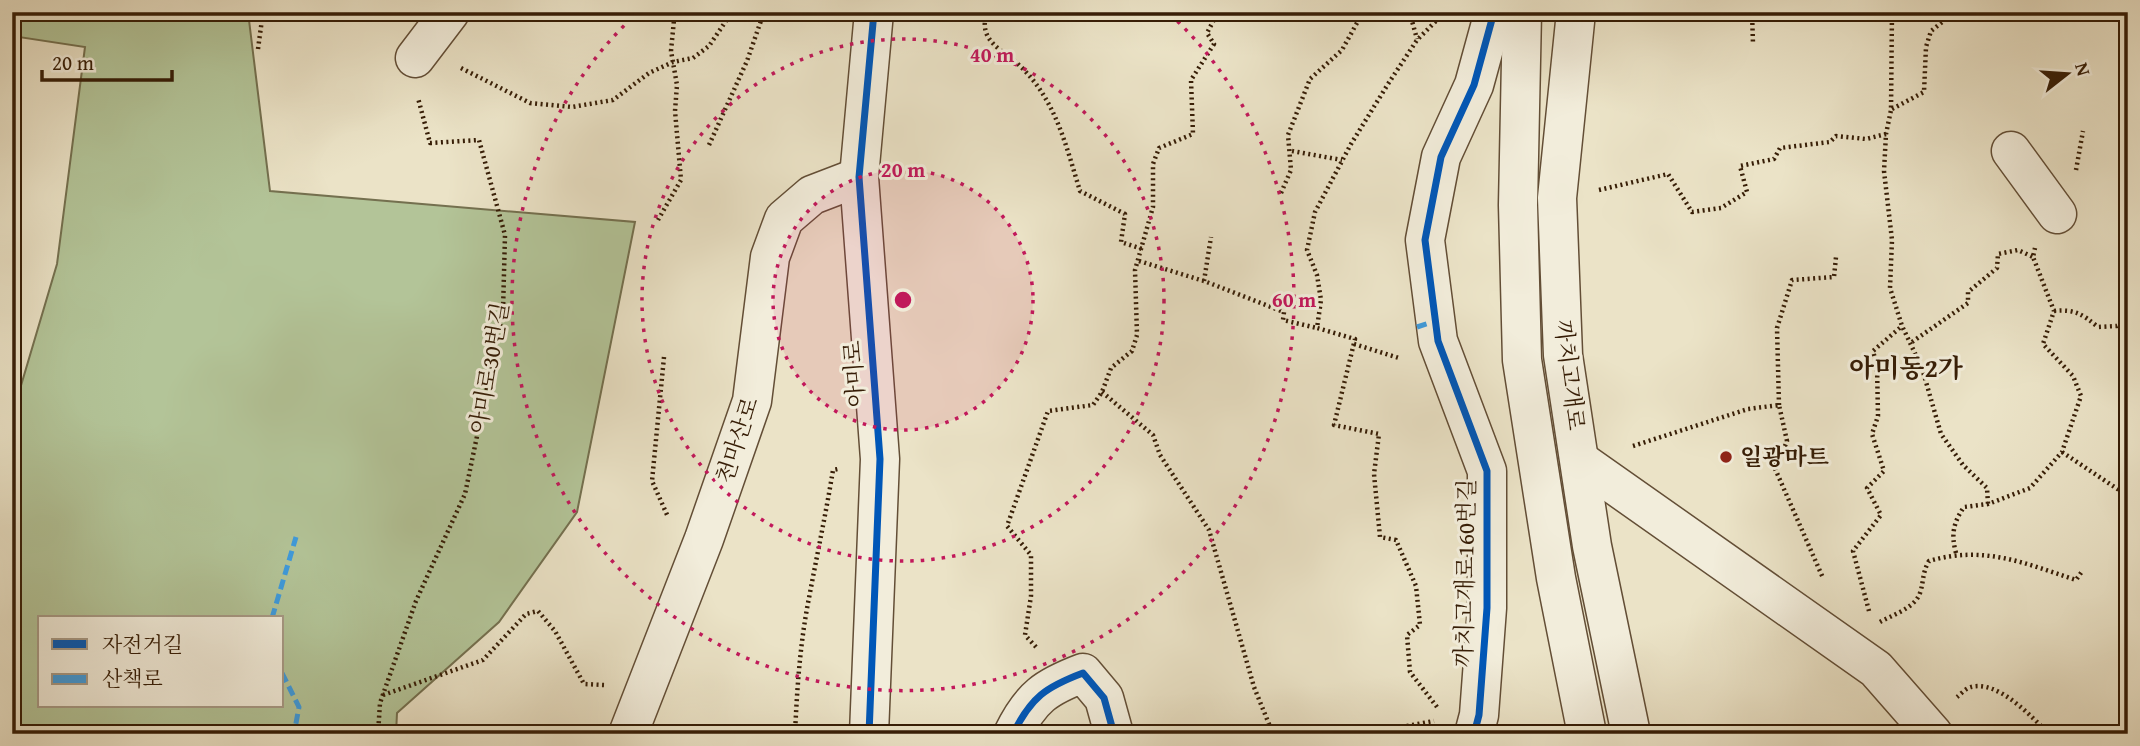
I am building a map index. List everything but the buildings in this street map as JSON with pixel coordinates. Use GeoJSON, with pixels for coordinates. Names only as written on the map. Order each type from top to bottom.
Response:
{"type":"FeatureCollection","features":[{"type":"Feature","properties":{"kind":"street"},"geometry":{"type":"LineString","coordinates":[[419,53],[450,12]]}},
{"type":"Feature","properties":{"kind":"street","name":"아미로"},"geometry":{"type":"LineString","coordinates":[[869,734],[880,459],[859,177],[874,12]]}},
{"type":"Feature","properties":{"kind":"street","name":"까치고개로160번길"},"geometry":{"type":"LineString","coordinates":[[1474,734],[1479,715],[1487,608],[1487,471],[1438,341],[1425,240],[1441,157],[1474,85],[1494,12]]}},
{"type":"Feature","properties":{"kind":"street"},"geometry":{"type":"LineString","coordinates":[[1522,12],[1518,205],[1522,360],[1556,578],[1587,734]]}},
{"type":"Feature","properties":{"kind":"street","name":"까치고개로"},"geometry":{"type":"LineString","coordinates":[[1576,12],[1557,198],[1563,355],[1582,462],[1592,546],[1631,734]]}},
{"type":"Feature","properties":{"kind":"street"},"geometry":{"type":"LineString","coordinates":[[2011,151],[2057,214]]}},
{"type":"Feature","properties":{"kind":"street","name":"천마산로"},"geometry":{"type":"LineString","coordinates":[[628,734],[704,539],[752,401],[770,257],[784,219],[812,195],[859,177]]}},
{"type":"Feature","properties":{"kind":"street"},"geometry":{"type":"LineString","coordinates":[[1582,462],[1876,669],[1927,727]]}},
{"type":"Feature","properties":{"kind":"street"},"geometry":{"type":"LineString","coordinates":[[1013,734],[1035,697],[1053,685],[1083,673],[1104,698],[1114,734]]}},
{"type":"Feature","properties":{"kind":"path"},"geometry":{"type":"LineString","coordinates":[[258,49],[263,12]]}},
{"type":"Feature","properties":{"kind":"path"},"geometry":{"type":"LineString","coordinates":[[658,220],[681,180],[673,62],[674,20],[681,12]]}},
{"type":"Feature","properties":{"kind":"path"},"geometry":{"type":"LineString","coordinates":[[419,53],[530,103],[572,107],[613,100],[649,73],[673,62],[693,58],[709,46],[732,12]]}},
{"type":"Feature","properties":{"kind":"path"},"geometry":{"type":"LineString","coordinates":[[746,12],[762,19]]}},
{"type":"Feature","properties":{"kind":"path"},"geometry":{"type":"LineString","coordinates":[[709,145],[747,61],[764,12]]}},
{"type":"Feature","properties":{"kind":"path"},"geometry":{"type":"LineString","coordinates":[[987,12],[984,22],[990,45],[1020,66],[1055,110],[1080,191],[1125,214],[1121,242],[1142,249]]}},
{"type":"Feature","properties":{"kind":"path"},"geometry":{"type":"LineString","coordinates":[[1053,685],[1039,660],[1036,647],[1025,635],[1031,596],[1031,555],[1007,526],[1048,411],[1094,405],[1111,368],[1132,351],[1137,335],[1135,270],[1153,207],[1153,164],[1159,148],[1193,134],[1191,80],[1214,44],[1206,33],[1218,12]]}},
{"type":"Feature","properties":{"kind":"path"},"geometry":{"type":"LineString","coordinates":[[1281,193],[1291,170],[1292,151],[1287,135],[1310,79],[1342,50],[1363,12]]}},
{"type":"Feature","properties":{"kind":"path"},"geometry":{"type":"LineString","coordinates":[[1415,12],[1412,21],[1417,40]]}},
{"type":"Feature","properties":{"kind":"path"},"geometry":{"type":"LineString","coordinates":[[1317,328],[1321,300],[1317,275],[1307,250],[1315,212],[1342,160],[1417,40],[1445,12]]}},
{"type":"Feature","properties":{"kind":"path"},"geometry":{"type":"LineString","coordinates":[[1752,12],[1753,44]]}},
{"type":"Feature","properties":{"kind":"path"},"geometry":{"type":"LineString","coordinates":[[1766,12],[1809,17],[1824,12]]}},
{"type":"Feature","properties":{"kind":"path"},"geometry":{"type":"LineString","coordinates":[[1892,12],[1891,110],[1886,134],[1884,172],[1892,240],[1890,288],[1902,326],[1912,342],[1941,434],[1963,465],[1987,488],[1988,504]]}},
{"type":"Feature","properties":{"kind":"path"},"geometry":{"type":"LineString","coordinates":[[1891,110],[1924,92],[1926,47],[1931,31],[1955,12]]}},
{"type":"Feature","properties":{"kind":"path"},"geometry":{"type":"LineString","coordinates":[[1956,553],[1952,540],[1954,522],[1964,508],[1988,504],[2029,488],[2062,452],[2081,396],[2073,376],[2043,344],[2054,312],[2033,257],[2035,248],[2073,190],[2083,131]]}},
{"type":"Feature","properties":{"kind":"path"},"geometry":{"type":"LineString","coordinates":[[1557,198],[1668,174],[1692,212],[1721,208],[1747,192],[1740,166],[1774,159],[1780,148],[1830,142],[1836,136],[1866,139],[1886,134]]}},
{"type":"Feature","properties":{"kind":"path"},"geometry":{"type":"LineString","coordinates":[[1292,151],[1342,160]]}},
{"type":"Feature","properties":{"kind":"path"},"geometry":{"type":"LineString","coordinates":[[1204,281],[1211,237]]}},
{"type":"Feature","properties":{"kind":"path"},"geometry":{"type":"LineString","coordinates":[[1912,342],[1968,303],[1968,292],[1997,268],[1998,254],[2018,250],[2033,257]]}},
{"type":"Feature","properties":{"kind":"path"},"geometry":{"type":"LineString","coordinates":[[1827,588],[1773,464],[1772,452],[1784,446],[1787,441],[1779,405],[1777,328],[1792,280],[1834,277],[1836,257]]}},
{"type":"Feature","properties":{"kind":"path"},"geometry":{"type":"LineString","coordinates":[[1139,261],[1204,281],[1284,312],[1283,320],[1355,339],[1334,425],[1379,434],[1374,474],[1380,537],[1396,540],[1416,586],[1420,625],[1407,635],[1410,672],[1440,712]]}},
{"type":"Feature","properties":{"kind":"path"},"geometry":{"type":"LineString","coordinates":[[2054,312],[2069,309],[2081,312],[2098,327],[2118,326],[2128,321]]}},
{"type":"Feature","properties":{"kind":"path"},"geometry":{"type":"LineString","coordinates":[[1870,613],[1853,551],[1881,515],[1867,488],[1884,471],[1872,434],[1878,416],[1877,366],[1873,351],[1902,326]]}},
{"type":"Feature","properties":{"kind":"path"},"geometry":{"type":"LineString","coordinates":[[1354,344],[1403,359],[1409,354]]}},
{"type":"Feature","properties":{"kind":"path"},"geometry":{"type":"LineString","coordinates":[[664,357],[652,481],[664,513],[679,526],[704,539]]}},
{"type":"Feature","properties":{"kind":"path"},"geometry":{"type":"LineString","coordinates":[[1102,392],[1153,436],[1160,455],[1193,500],[1209,530],[1254,687],[1272,734]]}},
{"type":"Feature","properties":{"kind":"path"},"geometry":{"type":"LineString","coordinates":[[1582,462],[1748,409],[1779,405]]}},
{"type":"Feature","properties":{"kind":"path"},"geometry":{"type":"LineString","coordinates":[[2062,452],[2128,496]]}},
{"type":"Feature","properties":{"kind":"path"},"geometry":{"type":"LineString","coordinates":[[795,734],[808,598],[818,562],[833,470],[880,459]]}},
{"type":"Feature","properties":{"kind":"path"},"geometry":{"type":"LineString","coordinates":[[1873,626],[1910,606],[1920,594],[1921,574],[1929,561],[1956,553],[1999,555],[2076,580],[2083,570]]}},
{"type":"Feature","properties":{"kind":"path"},"geometry":{"type":"LineString","coordinates":[[383,695],[483,660],[526,614],[538,611],[555,631],[584,684],[647,684]]}},
{"type":"Feature","properties":{"kind":"path"},"geometry":{"type":"LineString","coordinates":[[1927,727],[1970,687],[1993,689],[2033,718],[2049,734]]}},
{"type":"Feature","properties":{"kind":"green space"},"geometry":{"type":"Polygon","coordinates":[[[12,12],[248,12],[270,191],[635,222],[577,512],[499,622],[397,713],[396,734],[12,734],[12,416],[57,264],[85,47],[12,36],[12,12]]]}},
{"type":"Feature","properties":{"kind":"marked path"},"geometry":{"type":"LineString","coordinates":[[1417,327],[1436,321]]}},
{"type":"Feature","properties":{"kind":"marked path"},"geometry":{"type":"LineString","coordinates":[[273,616],[296,537]]}},
{"type":"Feature","properties":{"kind":"marked path"},"geometry":{"type":"LineString","coordinates":[[284,677],[299,707],[294,734]]}},
{"type":"Feature","properties":{"kind":"cycle path"},"geometry":{"type":"LineString","coordinates":[[869,734],[880,459],[859,177],[874,12]]}},
{"type":"Feature","properties":{"kind":"cycle path"},"geometry":{"type":"LineString","coordinates":[[1474,734],[1479,715],[1487,608],[1487,471],[1438,341],[1425,240],[1441,157],[1474,85],[1494,12]]}},
{"type":"Feature","properties":{"kind":"cycle path"},"geometry":{"type":"LineString","coordinates":[[1013,734],[1026,711],[1041,695],[1059,683],[1083,673],[1104,698],[1114,734]]}},
{"type":"Feature","properties":{"kind":"place","name":"일광마트"},"geometry":{"type":"Point","coordinates":[1726,457]}},
{"type":"Feature","properties":{"kind":"district","name":"아미동2가"},"geometry":{"type":"Point","coordinates":[1906,368]}}]}
